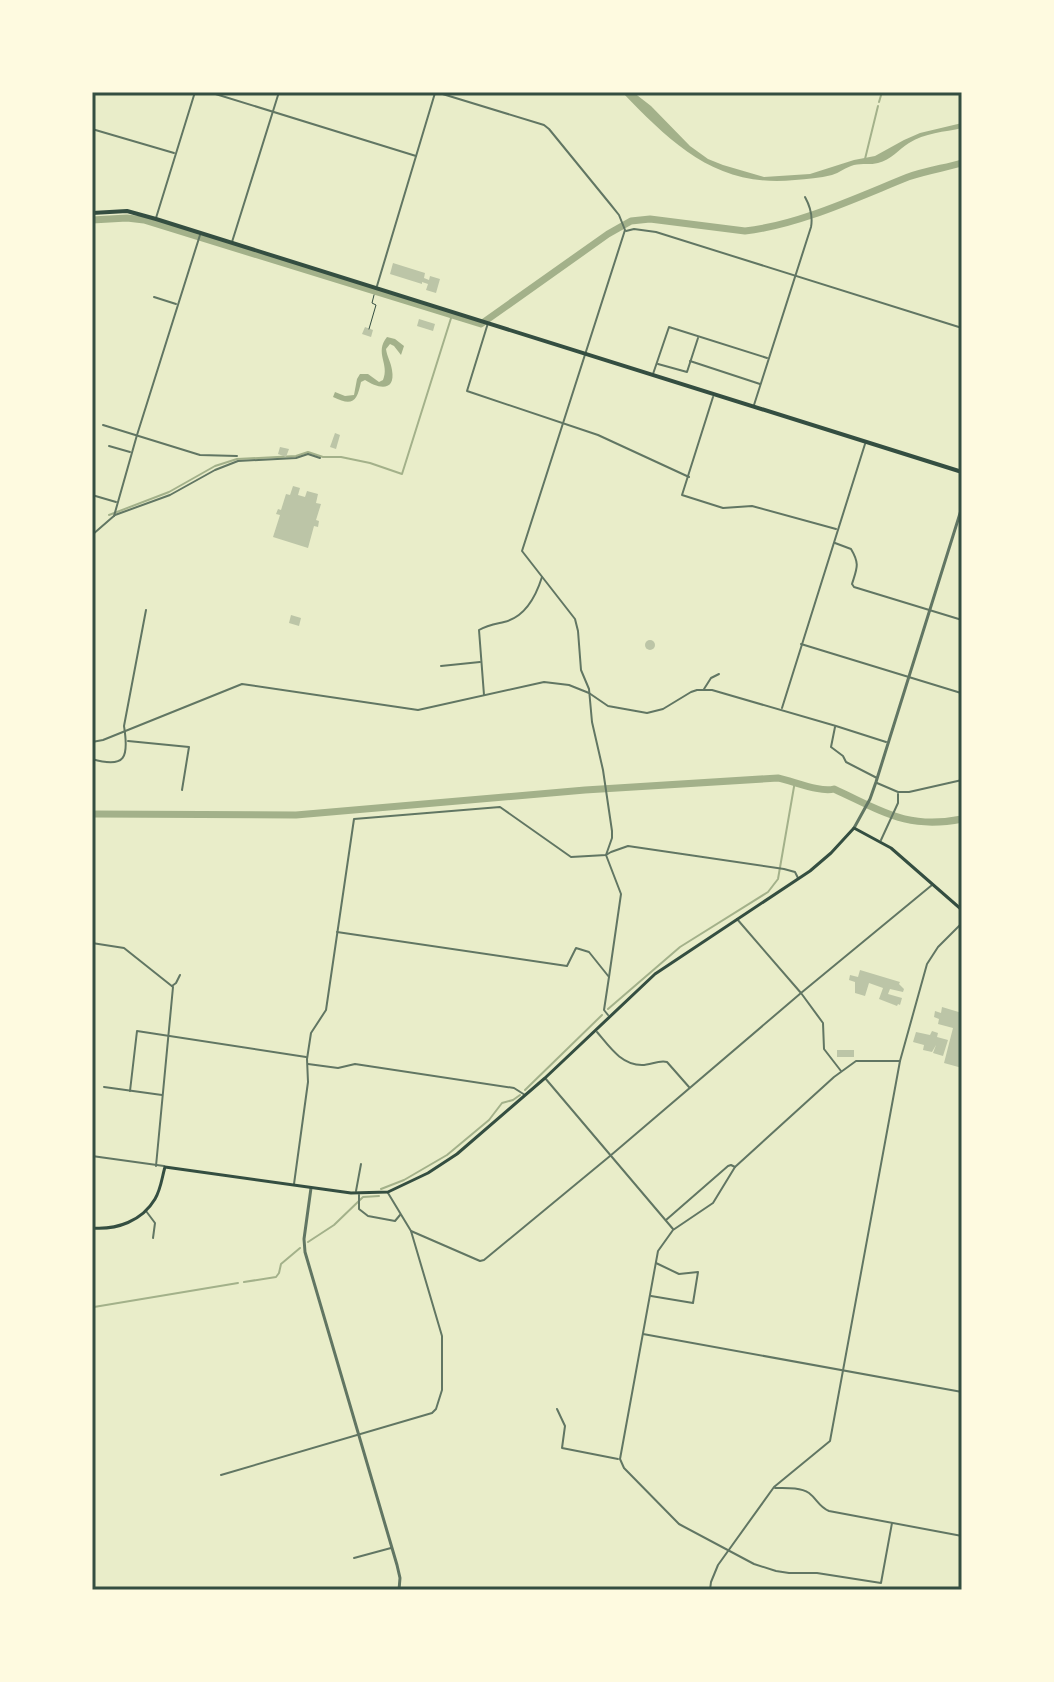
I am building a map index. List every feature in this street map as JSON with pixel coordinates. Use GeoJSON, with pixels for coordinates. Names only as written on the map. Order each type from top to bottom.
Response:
{"type":"FeatureCollection","features":[{"type":"Feature","properties":{"kind":"main road"},"geometry":{"type":"LineString","coordinates":[[92,213],[127,211],[200,232],[962,472]]}},
{"type":"Feature","properties":{"kind":"main road"},"geometry":{"type":"LineString","coordinates":[[92,1228],[123,1226],[146,1211],[157,1195],[165,1167],[358,1195],[388,1192],[428,1173],[457,1154],[545,1078],[655,974],[799,879],[819,864],[854,828],[891,848],[962,910]]}},
{"type":"Feature","properties":{"kind":"street"},"geometry":{"type":"LineString","coordinates":[[156,219],[195,92]]}},
{"type":"Feature","properties":{"kind":"street"},"geometry":{"type":"LineString","coordinates":[[209,92],[416,156]]}},
{"type":"Feature","properties":{"kind":"street"},"geometry":{"type":"LineString","coordinates":[[232,243],[279,92]]}},
{"type":"Feature","properties":{"kind":"street"},"geometry":{"type":"LineString","coordinates":[[376,288],[436,92],[544,125],[619,215],[625,231],[522,551],[575,619],[578,631],[581,670],[589,693],[612,835],[606,855],[621,894],[604,1010],[610,1017]]}},
{"type":"Feature","properties":{"kind":"street"},"geometry":{"type":"LineString","coordinates":[[92,129],[175,153]]}},
{"type":"Feature","properties":{"kind":"street"},"geometry":{"type":"LineString","coordinates":[[753,406],[812,220],[805,197]]}},
{"type":"Feature","properties":{"kind":"street"},"geometry":{"type":"LineString","coordinates":[[625,231],[656,232],[962,328]]}},
{"type":"Feature","properties":{"kind":"street"},"geometry":{"type":"LineString","coordinates":[[114,516],[200,232]]}},
{"type":"Feature","properties":{"kind":"street"},"geometry":{"type":"LineString","coordinates":[[154,297],[178,304]]}},
{"type":"Feature","properties":{"kind":"street"},"geometry":{"type":"LineString","coordinates":[[487,321],[467,391],[598,435],[689,477]]}},
{"type":"Feature","properties":{"kind":"street"},"geometry":{"type":"LineString","coordinates":[[653,374],[669,327],[769,359]]}},
{"type":"Feature","properties":{"kind":"street"},"geometry":{"type":"LineString","coordinates":[[657,364],[687,372],[698,336]]}},
{"type":"Feature","properties":{"kind":"street"},"geometry":{"type":"LineString","coordinates":[[690,361],[760,384]]}},
{"type":"Feature","properties":{"kind":"street"},"geometry":{"type":"LineString","coordinates":[[714,394],[682,495],[723,508],[752,506],[837,529]]}},
{"type":"Feature","properties":{"kind":"street"},"geometry":{"type":"LineString","coordinates":[[103,425],[200,455],[237,456]]}},
{"type":"Feature","properties":{"kind":"street"},"geometry":{"type":"LineString","coordinates":[[782,709],[866,442]]}},
{"type":"Feature","properties":{"kind":"street"},"geometry":{"type":"LineString","coordinates":[[109,446],[131,453]]}},
{"type":"Feature","properties":{"kind":"street"},"geometry":{"type":"LineString","coordinates":[[92,535],[114,516],[170,495],[238,461],[296,458],[308,454],[320,458]]}},
{"type":"Feature","properties":{"kind":"street"},"geometry":{"type":"LineString","coordinates":[[92,495],[117,502]]}},
{"type":"Feature","properties":{"kind":"street"},"geometry":{"type":"LineString","coordinates":[[854,828],[877,780],[962,507]]}},
{"type":"Feature","properties":{"kind":"street"},"geometry":{"type":"LineString","coordinates":[[833,543],[848,546],[857,560],[854,587],[962,620]]}},
{"type":"Feature","properties":{"kind":"street"},"geometry":{"type":"LineString","coordinates":[[484,696],[479,630],[524,612],[542,577]]}},
{"type":"Feature","properties":{"kind":"street"},"geometry":{"type":"LineString","coordinates":[[92,759],[114,764],[119,762],[127,742],[124,730],[146,610]]}},
{"type":"Feature","properties":{"kind":"street"},"geometry":{"type":"LineString","coordinates":[[801,644],[961,693]]}},
{"type":"Feature","properties":{"kind":"street"},"geometry":{"type":"LineString","coordinates":[[441,666],[481,662]]}},
{"type":"Feature","properties":{"kind":"street"},"geometry":{"type":"LineString","coordinates":[[703,690],[711,678],[719,674]]}},
{"type":"Feature","properties":{"kind":"street"},"geometry":{"type":"LineString","coordinates":[[92,742],[242,684],[418,710],[544,682],[569,685],[589,693],[608,706],[647,713],[663,709],[691,692],[712,690],[888,743]]}},
{"type":"Feature","properties":{"kind":"street"},"geometry":{"type":"LineString","coordinates":[[836,726],[831,747],[846,762],[898,792],[962,780]]}},
{"type":"Feature","properties":{"kind":"street"},"geometry":{"type":"LineString","coordinates":[[127,742],[189,747],[182,790]]}},
{"type":"Feature","properties":{"kind":"street"},"geometry":{"type":"LineString","coordinates":[[881,842],[898,803],[898,792]]}},
{"type":"Feature","properties":{"kind":"street"},"geometry":{"type":"LineString","coordinates":[[294,1185],[308,1082],[307,1057],[311,1033],[326,1010],[354,819],[500,807],[568,856],[606,855],[628,846],[784,869],[795,872],[799,879]]}},
{"type":"Feature","properties":{"kind":"street"},"geometry":{"type":"LineString","coordinates":[[411,1231],[480,1261],[610,1156],[932,885]]}},
{"type":"Feature","properties":{"kind":"street"},"geometry":{"type":"LineString","coordinates":[[736,919],[823,1023],[824,1049],[842,1072]]}},
{"type":"Feature","properties":{"kind":"street"},"geometry":{"type":"LineString","coordinates":[[710,1589],[718,1565],[774,1487],[830,1441],[900,1061],[927,964],[938,947],[962,923]]}},
{"type":"Feature","properties":{"kind":"street"},"geometry":{"type":"LineString","coordinates":[[336,932],[567,966],[576,948],[589,952],[609,977]]}},
{"type":"Feature","properties":{"kind":"street"},"geometry":{"type":"LineString","coordinates":[[92,943],[124,948],[172,986]]}},
{"type":"Feature","properties":{"kind":"street"},"geometry":{"type":"LineString","coordinates":[[156,1166],[172,986],[180,975]]}},
{"type":"Feature","properties":{"kind":"street"},"geometry":{"type":"LineString","coordinates":[[595,1030],[621,1058],[641,1065],[661,1061],[670,1063],[690,1088]]}},
{"type":"Feature","properties":{"kind":"street"},"geometry":{"type":"LineString","coordinates":[[130,1091],[137,1031],[307,1057]]}},
{"type":"Feature","properties":{"kind":"street"},"geometry":{"type":"LineString","coordinates":[[892,1523],[881,1583],[817,1573],[776,1571],[754,1564],[679,1524],[624,1468],[620,1459],[658,1251],[673,1230],[713,1203],[735,1167],[834,1077],[856,1061],[900,1061]]}},
{"type":"Feature","properties":{"kind":"street"},"geometry":{"type":"LineString","coordinates":[[307,1063],[338,1068],[355,1064],[514,1088],[525,1095]]}},
{"type":"Feature","properties":{"kind":"street"},"geometry":{"type":"LineString","coordinates":[[545,1078],[673,1230]]}},
{"type":"Feature","properties":{"kind":"street"},"geometry":{"type":"LineString","coordinates":[[104,1087],[163,1095]]}},
{"type":"Feature","properties":{"kind":"street"},"geometry":{"type":"LineString","coordinates":[[92,1156],[165,1167]]}},
{"type":"Feature","properties":{"kind":"street"},"geometry":{"type":"LineString","coordinates":[[361,1164],[358,1195],[361,1212],[395,1221],[401,1214]]}},
{"type":"Feature","properties":{"kind":"street"},"geometry":{"type":"LineString","coordinates":[[665,1220],[728,1166],[735,1167]]}},
{"type":"Feature","properties":{"kind":"street"},"geometry":{"type":"LineString","coordinates":[[311,1187],[305,1252],[392,1548],[400,1578],[399,1590]]}},
{"type":"Feature","properties":{"kind":"street"},"geometry":{"type":"LineString","coordinates":[[221,1475],[432,1413],[436,1409],[442,1390],[442,1336],[411,1231],[388,1192]]}},
{"type":"Feature","properties":{"kind":"street"},"geometry":{"type":"LineString","coordinates":[[146,1211],[155,1223],[153,1238]]}},
{"type":"Feature","properties":{"kind":"street"},"geometry":{"type":"LineString","coordinates":[[649,1295],[693,1303],[698,1272],[679,1274],[655,1263]]}},
{"type":"Feature","properties":{"kind":"street"},"geometry":{"type":"LineString","coordinates":[[642,1334],[962,1392]]}},
{"type":"Feature","properties":{"kind":"street"},"geometry":{"type":"LineString","coordinates":[[557,1409],[565,1426],[562,1448],[620,1459]]}},
{"type":"Feature","properties":{"kind":"street"},"geometry":{"type":"LineString","coordinates":[[774,1487],[808,1493],[829,1511],[962,1536]]}},
{"type":"Feature","properties":{"kind":"street"},"geometry":{"type":"LineString","coordinates":[[354,1558],[392,1548]]}},
{"type":"Feature","properties":{"kind":"path"},"geometry":{"type":"LineString","coordinates":[[369,329],[376,305],[372,303],[374,295]]}},
{"type":"Feature","properties":{"kind":"shaded area"},"geometry":{"type":"Polygon","coordinates":[[[622,92],[633,92],[651,106],[690,146],[708,159],[764,177],[810,174],[875,156],[920,133],[962,123],[962,128],[921,137],[878,163],[854,165],[823,177],[767,181],[719,170],[698,159],[660,129],[622,92]]]}},
{"type":"Feature","properties":{"kind":"shaded area"},"geometry":{"type":"Polygon","coordinates":[[[387,337],[404,346],[401,355],[390,344],[386,349],[392,370],[391,382],[384,387],[365,380],[361,382],[356,398],[350,402],[333,397],[335,392],[354,395],[360,374],[368,374],[379,382],[383,380],[382,348],[387,337]]]}},
{"type":"Feature","properties":{"kind":"building"},"geometry":{"type":"Polygon","coordinates":[[[393,263],[425,273],[424,278],[429,280],[430,276],[440,279],[436,293],[426,290],[428,284],[390,274],[393,263]]]}},
{"type":"Feature","properties":{"kind":"building"},"geometry":{"type":"Polygon","coordinates":[[[419,319],[435,324],[433,331],[417,326],[419,319]]]}},
{"type":"Feature","properties":{"kind":"building"},"geometry":{"type":"Polygon","coordinates":[[[365,327],[373,330],[371,337],[362,334],[365,327]]]}},
{"type":"Feature","properties":{"kind":"building"},"geometry":{"type":"Polygon","coordinates":[[[335,433],[340,435],[336,449],[330,447],[335,433]]]}},
{"type":"Feature","properties":{"kind":"building"},"geometry":{"type":"Polygon","coordinates":[[[280,447],[289,449],[286,457],[278,454],[280,447]]]}},
{"type":"Feature","properties":{"kind":"building"},"geometry":{"type":"Polygon","coordinates":[[[293,486],[300,488],[298,495],[305,497],[307,491],[318,494],[316,503],[321,504],[316,520],[319,521],[318,527],[314,526],[308,548],[273,537],[280,515],[276,514],[293,486]]]}},
{"type":"Feature","properties":{"kind":"building"},"geometry":{"type":"Polygon","coordinates":[[[291,615],[301,618],[299,626],[289,623],[291,615]]]}},
{"type":"Feature","properties":{"kind":"building"},"geometry":{"type":"Polygon","coordinates":[[[650,640],[655,645],[650,650],[645,645],[650,640]]]}},
{"type":"Feature","properties":{"kind":"building"},"geometry":{"type":"Polygon","coordinates":[[[860,970],[900,982],[903,992],[890,989],[888,994],[902,998],[900,1005],[879,999],[883,988],[869,983],[865,996],[855,993],[855,982],[849,980],[850,975],[858,977],[860,970]]]}},
{"type":"Feature","properties":{"kind":"building"},"geometry":{"type":"Polygon","coordinates":[[[942,1007],[962,1013],[962,1068],[944,1063],[953,1028],[938,1024],[939,1019],[934,1017],[935,1011],[941,1013],[942,1007]]]}},
{"type":"Feature","properties":{"kind":"building"},"geometry":{"type":"Polygon","coordinates":[[[932,1031],[938,1033],[937,1037],[948,1040],[943,1056],[933,1053],[936,1045],[932,1052],[923,1050],[924,1045],[913,1042],[916,1032],[930,1035],[932,1031]]]}},
{"type":"Feature","properties":{"kind":"building"},"geometry":{"type":"Polygon","coordinates":[[[837,1050],[854,1050],[854,1057],[837,1057],[837,1050]]]}},
{"type":"Feature","properties":{"kind":"waterway"},"geometry":{"type":"LineString","coordinates":[[879,102],[882,92]]}},
{"type":"Feature","properties":{"kind":"waterway"},"geometry":{"type":"LineString","coordinates":[[865,159],[878,106]]}},
{"type":"Feature","properties":{"kind":"waterway"},"geometry":{"type":"LineString","coordinates":[[92,220],[144,220],[481,324],[631,221],[650,219],[745,231],[765,228],[828,209],[908,177],[962,163]]}},
{"type":"Feature","properties":{"kind":"waterway"},"geometry":{"type":"LineString","coordinates":[[109,515],[169,492],[215,466],[237,459],[296,456],[308,452],[370,463],[402,474],[452,315]]}},
{"type":"Feature","properties":{"kind":"waterway"},"geometry":{"type":"LineString","coordinates":[[92,814],[296,815],[585,790],[778,778],[815,788],[834,789],[881,811],[910,820],[943,822],[962,819]]}},
{"type":"Feature","properties":{"kind":"waterway"},"geometry":{"type":"LineString","coordinates":[[608,1009],[680,947],[768,892],[778,879],[795,781]]}},
{"type":"Feature","properties":{"kind":"waterway"},"geometry":{"type":"LineString","coordinates":[[525,1090],[602,1015]]}},
{"type":"Feature","properties":{"kind":"waterway"},"geometry":{"type":"LineString","coordinates":[[381,1189],[404,1180],[447,1155],[489,1120],[502,1103],[520,1095]]}},
{"type":"Feature","properties":{"kind":"waterway"},"geometry":{"type":"LineString","coordinates":[[308,1242],[334,1225],[363,1197],[379,1196]]}},
{"type":"Feature","properties":{"kind":"waterway"},"geometry":{"type":"LineString","coordinates":[[244,1282],[276,1277],[281,1264],[300,1248]]}},
{"type":"Feature","properties":{"kind":"waterway"},"geometry":{"type":"LineString","coordinates":[[94,1307],[238,1283]]}}]}
